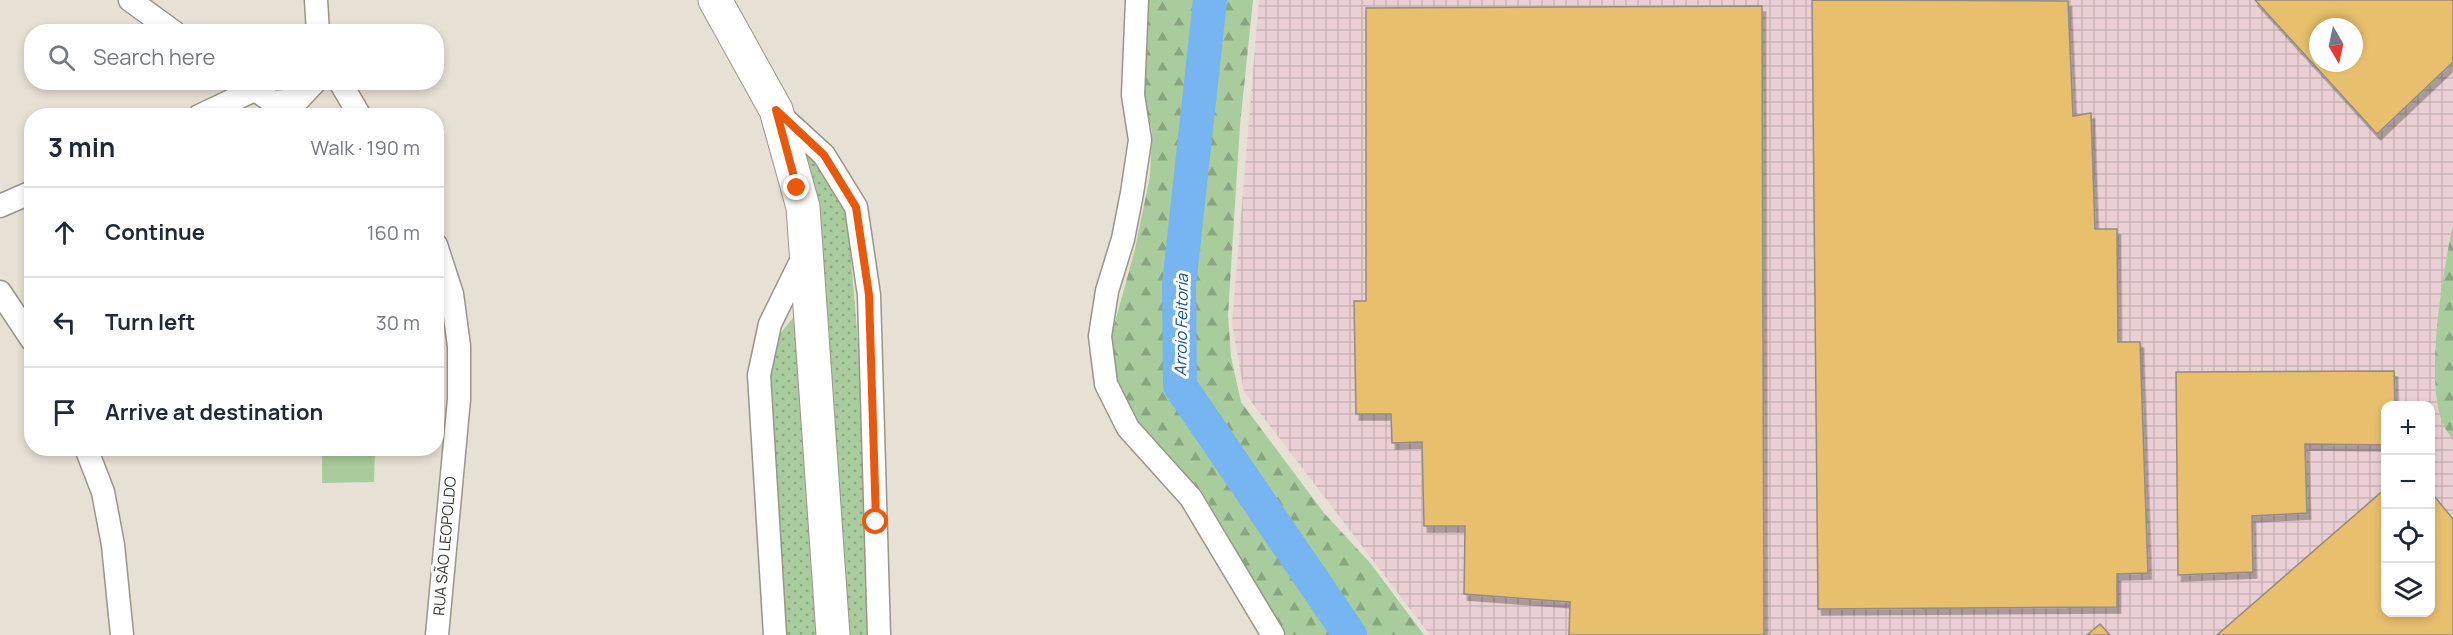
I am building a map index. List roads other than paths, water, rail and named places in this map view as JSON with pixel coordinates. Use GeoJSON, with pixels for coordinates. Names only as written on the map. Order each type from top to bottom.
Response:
{"type":"FeatureCollection","features":[{"type":"Feature","properties":{"kind":"main road"},"geometry":{"type":"LineString","coordinates":[[715,0],[776,110],[803,207],[833,635]]}},
{"type":"Feature","properties":{"kind":"street"},"geometry":{"type":"LineString","coordinates":[[130,0],[163,24]]}},
{"type":"Feature","properties":{"kind":"street"},"geometry":{"type":"LineString","coordinates":[[316,0],[318,24]]}},
{"type":"Feature","properties":{"kind":"street"},"geometry":{"type":"LineString","coordinates":[[1137,0],[1133,95],[1140,140],[1123,239],[1107,291],[1100,336],[1106,384],[1128,428],[1191,498],[1273,635]]}},
{"type":"Feature","properties":{"kind":"street"},"geometry":{"type":"LineString","coordinates":[[218,108],[257,92],[298,100],[307,90]]}},
{"type":"Feature","properties":{"kind":"street"},"geometry":{"type":"LineString","coordinates":[[345,90],[355,108]]}},
{"type":"Feature","properties":{"kind":"street"},"geometry":{"type":"LineString","coordinates":[[257,92],[281,108]]}},
{"type":"Feature","properties":{"kind":"street"},"geometry":{"type":"LineString","coordinates":[[776,110],[824,155],[856,207],[869,295],[879,635]]}},
{"type":"Feature","properties":{"kind":"street"},"geometry":{"type":"LineString","coordinates":[[0,206],[24,196]]}},
{"type":"Feature","properties":{"kind":"street"},"geometry":{"type":"LineString","coordinates":[[775,635],[759,375],[770,324],[806,251]]}},
{"type":"Feature","properties":{"kind":"street","name":"RUA SÃO LEOPOLDO"},"geometry":{"type":"LineString","coordinates":[[437,635],[459,399],[459,346],[452,294],[444,270]]}},
{"type":"Feature","properties":{"kind":"street"},"geometry":{"type":"LineString","coordinates":[[0,292],[24,328]]}},
{"type":"Feature","properties":{"kind":"street"},"geometry":{"type":"LineString","coordinates":[[89,456],[103,492],[113,545],[122,635]]}},
{"type":"Feature","properties":{"kind":"waterway","name":"Arroio Feitoria"},"geometry":{"type":"LineString","coordinates":[[1210,0],[1179,285],[1180,386],[1350,635]]}}]}
